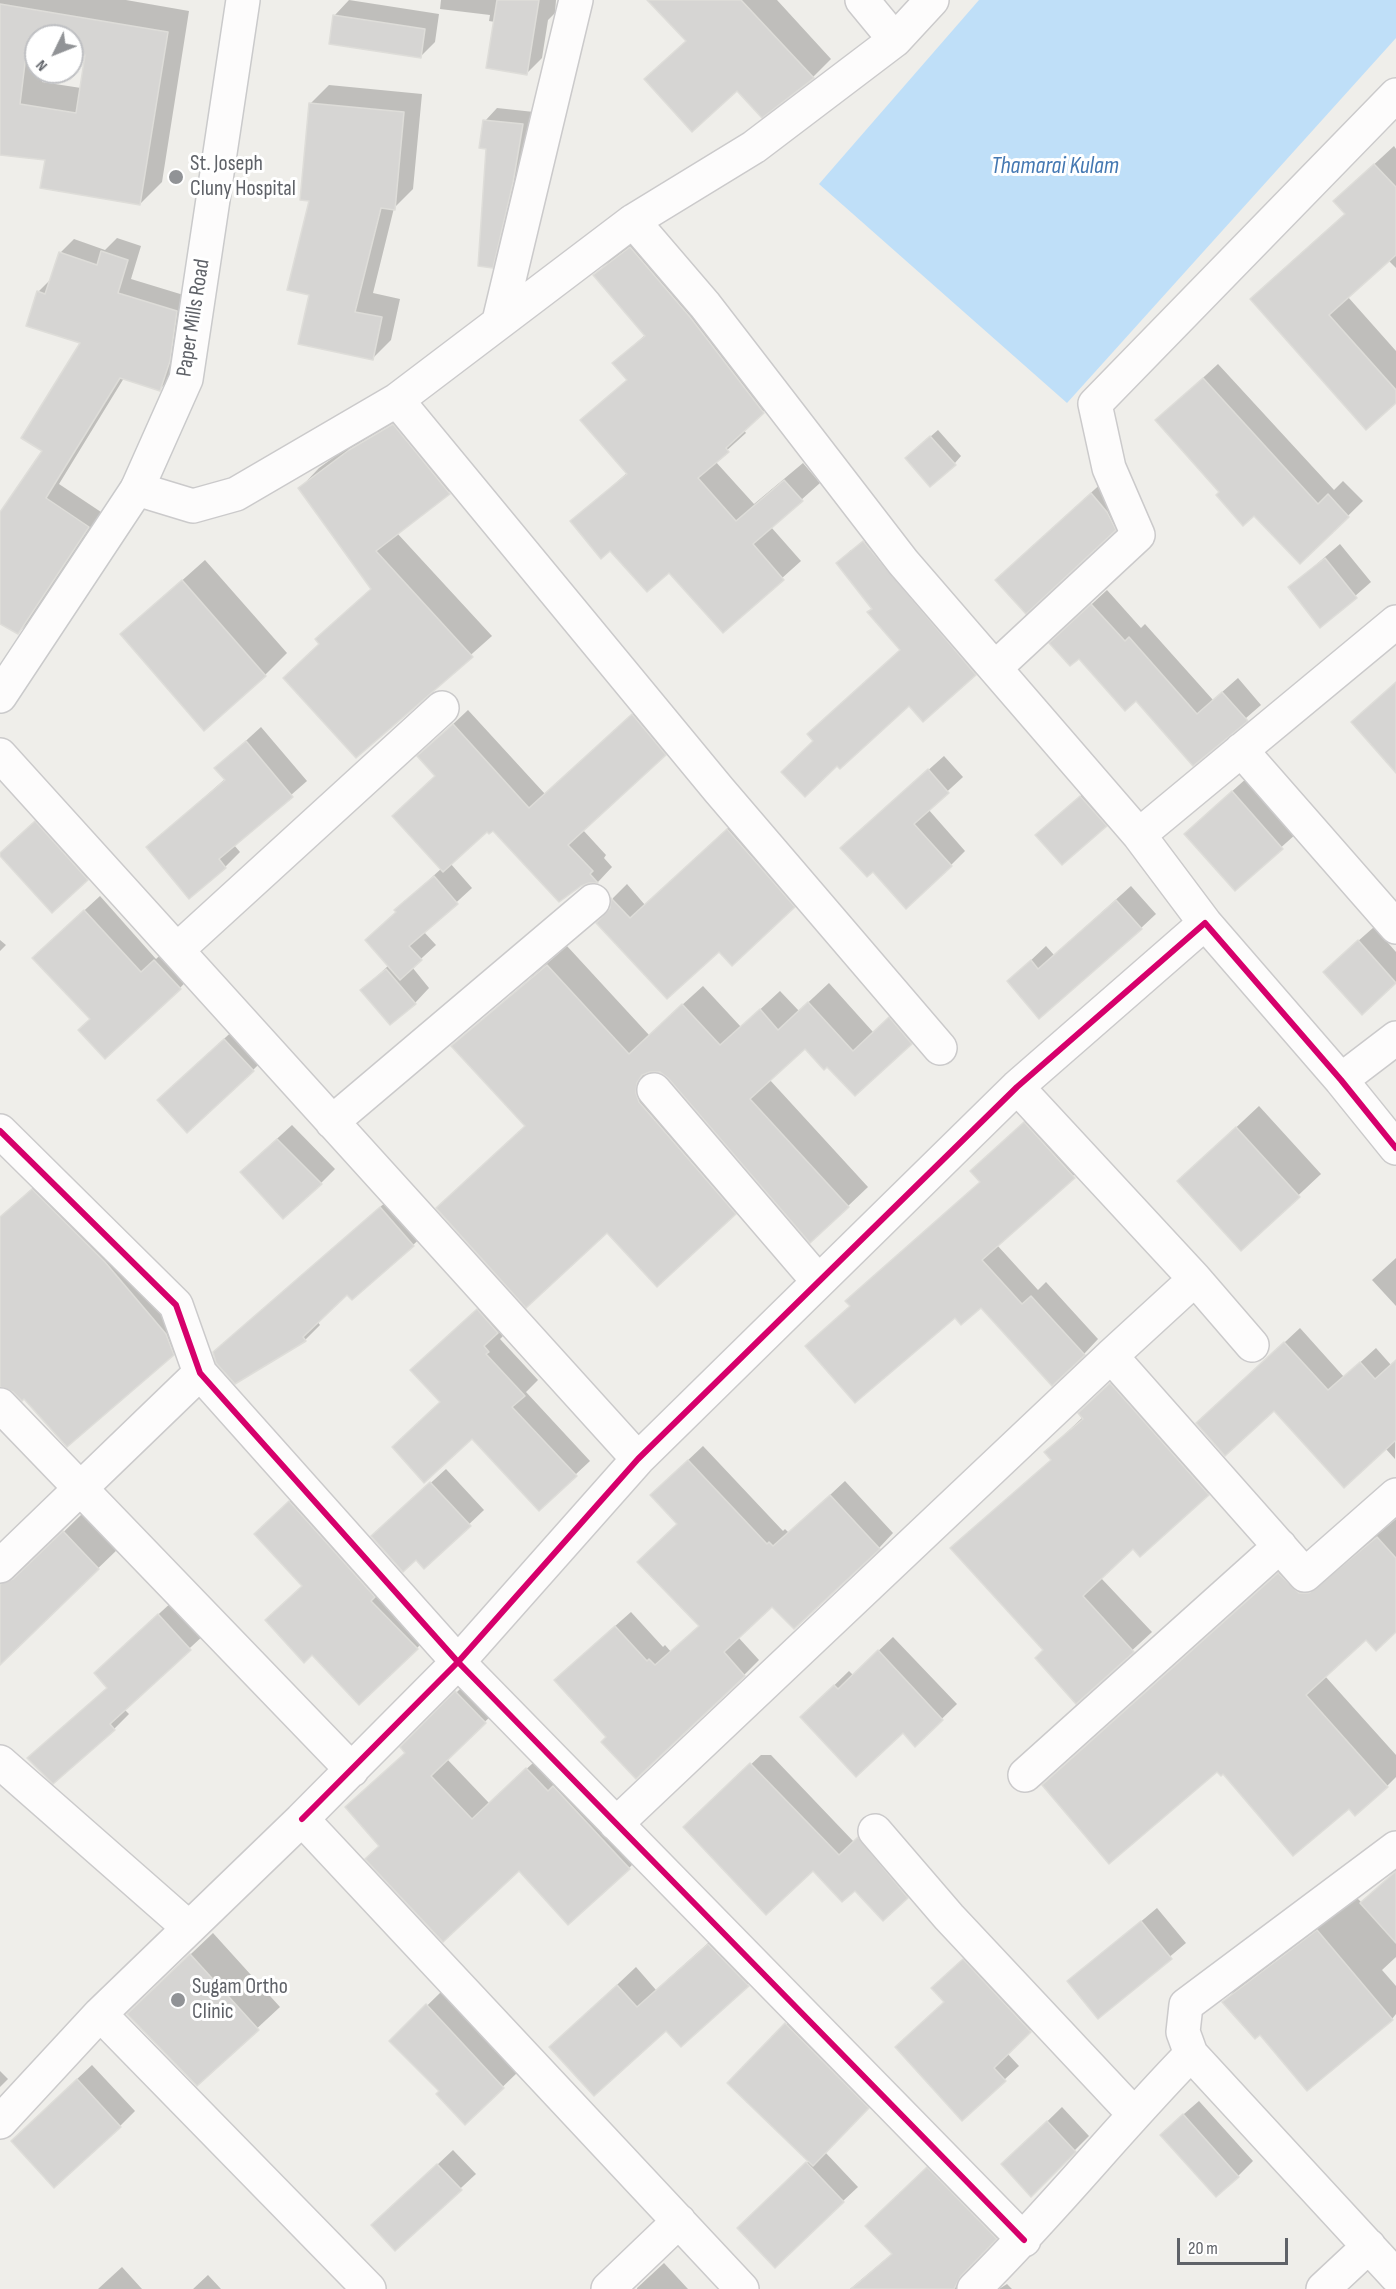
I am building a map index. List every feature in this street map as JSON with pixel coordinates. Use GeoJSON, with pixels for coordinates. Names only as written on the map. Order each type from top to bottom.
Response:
{"type":"FeatureCollection","features":[{"type":"Feature","properties":{"kind":"street","name":"Paper Mills Road"},"geometry":{"type":"LineString","coordinates":[[0,696],[137,489],[186,379],[243,0]]}},
{"type":"Feature","properties":{"kind":"street"},"geometry":{"type":"LineString","coordinates":[[499,321],[576,0]]}},
{"type":"Feature","properties":{"kind":"street"},"geometry":{"type":"LineString","coordinates":[[862,0],[895,40]]}},
{"type":"Feature","properties":{"kind":"street"},"geometry":{"type":"LineString","coordinates":[[137,489],[193,506],[236,494],[397,400],[633,221],[754,147],[895,40],[932,0]]}},
{"type":"Feature","properties":{"kind":"street"},"geometry":{"type":"LineString","coordinates":[[995,668],[1138,535],[1109,468],[1095,404],[1396,95]]}},
{"type":"Feature","properties":{"kind":"street"},"geometry":{"type":"LineString","coordinates":[[633,221],[705,305],[903,562],[1139,835],[1205,923],[1341,1080],[1396,1148]]}},
{"type":"Feature","properties":{"kind":"street"},"geometry":{"type":"LineString","coordinates":[[397,400],[718,790],[940,1048]]}},
{"type":"Feature","properties":{"kind":"street"},"geometry":{"type":"LineString","coordinates":[[1139,835],[1396,622]]}},
{"type":"Feature","properties":{"kind":"street"},"geometry":{"type":"LineString","coordinates":[[177,950],[442,708]]}},
{"type":"Feature","properties":{"kind":"street"},"geometry":{"type":"LineString","coordinates":[[1241,750],[1396,927]]}},
{"type":"Feature","properties":{"kind":"street"},"geometry":{"type":"LineString","coordinates":[[0,755],[638,1459]]}},
{"type":"Feature","properties":{"kind":"street"},"geometry":{"type":"LineString","coordinates":[[332,1122],[592,901]]}},
{"type":"Feature","properties":{"kind":"street"},"geometry":{"type":"LineString","coordinates":[[6,2102],[352,1770],[458,1662],[638,1459],[818,1281],[1017,1087],[1205,923]]}},
{"type":"Feature","properties":{"kind":"street"},"geometry":{"type":"LineString","coordinates":[[1341,1080],[1396,1038]]}},
{"type":"Feature","properties":{"kind":"street"},"geometry":{"type":"LineString","coordinates":[[1017,1087],[1195,1279],[1252,1345]]}},
{"type":"Feature","properties":{"kind":"street"},"geometry":{"type":"LineString","coordinates":[[654,1090],[818,1281]]}},
{"type":"Feature","properties":{"kind":"street"},"geometry":{"type":"LineString","coordinates":[[0,1131],[176,1305],[200,1373],[458,1662],[1024,2240]]}},
{"type":"Feature","properties":{"kind":"street"},"geometry":{"type":"LineString","coordinates":[[616,1824],[1195,1279]]}},
{"type":"Feature","properties":{"kind":"street"},"geometry":{"type":"LineString","coordinates":[[1111,1356],[1305,1575],[1396,1495]]}},
{"type":"Feature","properties":{"kind":"street"},"geometry":{"type":"LineString","coordinates":[[0,1566],[200,1373]]}},
{"type":"Feature","properties":{"kind":"street"},"geometry":{"type":"LineString","coordinates":[[0,1405],[352,1770]]}},
{"type":"Feature","properties":{"kind":"street"},"geometry":{"type":"LineString","coordinates":[[1024,1774],[1280,1546]]}},
{"type":"Feature","properties":{"kind":"street"},"geometry":{"type":"LineString","coordinates":[[0,1762],[189,1928]]}},
{"type":"Feature","properties":{"kind":"street"},"geometry":{"type":"LineString","coordinates":[[302,1819],[742,2289]]}},
{"type":"Feature","properties":{"kind":"street"},"geometry":{"type":"LineString","coordinates":[[875,1831],[949,1917],[1133,2113]]}},
{"type":"Feature","properties":{"kind":"street"},"geometry":{"type":"LineString","coordinates":[[1396,1848],[1186,2006],[1183,2032],[1191,2055],[1396,2276]]}},
{"type":"Feature","properties":{"kind":"street"},"geometry":{"type":"LineString","coordinates":[[100,2014],[369,2289]]}},
{"type":"Feature","properties":{"kind":"street"},"geometry":{"type":"LineString","coordinates":[[974,2289],[1024,2240],[1133,2113],[1191,2055]]}},
{"type":"Feature","properties":{"kind":"street"},"geometry":{"type":"LineString","coordinates":[[608,2289],[679,2222]]}},
{"type":"Feature","properties":{"kind":"street"},"geometry":{"type":"LineString","coordinates":[[1323,2289],[1369,2246]]}},
{"type":"Feature","properties":{"kind":"water","name":"Thamarai Kulam"},"geometry":{"type":"Polygon","coordinates":[[[979,0],[1396,0],[1396,38],[1067,403],[819,184],[979,0]]]}},
{"type":"Feature","properties":{"kind":"building"},"geometry":{"type":"Polygon","coordinates":[[[497,0],[539,0],[527,75],[486,68],[497,0]]]}},
{"type":"Feature","properties":{"kind":"building"},"geometry":{"type":"Polygon","coordinates":[[[647,0],[741,0],[814,78],[762,118],[737,91],[692,132],[644,79],[686,41],[647,0]]]}},
{"type":"Feature","properties":{"kind":"building"},"geometry":{"type":"Polygon","coordinates":[[[0,4],[168,32],[140,205],[40,188],[45,160],[0,155],[0,4]]]}},
{"type":"Feature","properties":{"kind":"building"},"geometry":{"type":"Polygon","coordinates":[[[333,15],[425,29],[421,58],[329,44],[333,15]]]}},
{"type":"Feature","properties":{"kind":"building"},"geometry":{"type":"Polygon","coordinates":[[[309,103],[404,112],[395,210],[381,208],[355,312],[382,317],[373,360],[298,344],[309,295],[287,290],[309,201],[300,200],[309,103]]]}},
{"type":"Feature","properties":{"kind":"building"},"geometry":{"type":"Polygon","coordinates":[[[483,120],[523,124],[513,183],[493,268],[478,266],[486,149],[479,148],[483,120]]]}},
{"type":"Feature","properties":{"kind":"building"},"geometry":{"type":"Polygon","coordinates":[[[1374,164],[1396,187],[1396,255],[1329,315],[1396,390],[1396,403],[1366,430],[1250,299],[1345,214],[1333,201],[1374,164]]]}},
{"type":"Feature","properties":{"kind":"building"},"geometry":{"type":"Polygon","coordinates":[[[630,247],[690,317],[764,413],[726,448],[729,452],[698,478],[736,521],[784,480],[803,501],[753,544],[784,580],[723,633],[669,573],[647,592],[610,551],[601,559],[570,521],[627,474],[580,420],[627,380],[612,363],[645,336],[593,275],[630,247]]]}},
{"type":"Feature","properties":{"kind":"building"},"geometry":{"type":"Polygon","coordinates":[[[101,251],[128,260],[118,293],[177,311],[170,361],[160,391],[120,378],[46,498],[89,527],[18,634],[0,624],[0,512],[42,451],[21,438],[80,343],[26,326],[37,291],[45,294],[59,252],[97,265],[101,251]]]}},
{"type":"Feature","properties":{"kind":"building"},"geometry":{"type":"Polygon","coordinates":[[[1203,378],[1318,504],[1328,494],[1349,517],[1300,564],[1254,516],[1243,526],[1216,495],[1219,492],[1155,420],[1203,378]]]}},
{"type":"Feature","properties":{"kind":"building"},"geometry":{"type":"Polygon","coordinates":[[[393,424],[450,494],[376,551],[473,657],[356,758],[283,678],[319,644],[315,639],[371,589],[298,488],[349,450],[393,424]]]}},
{"type":"Feature","properties":{"kind":"building"},"geometry":{"type":"Polygon","coordinates":[[[930,436],[956,465],[930,487],[905,458],[930,436]]]}},
{"type":"Feature","properties":{"kind":"building"},"geometry":{"type":"Polygon","coordinates":[[[1091,493],[1107,512],[1116,530],[1026,614],[995,580],[1091,493]]]}},
{"type":"Feature","properties":{"kind":"building"},"geometry":{"type":"Polygon","coordinates":[[[863,541],[976,675],[923,722],[909,706],[840,769],[837,766],[805,797],[781,772],[813,741],[807,734],[900,650],[867,612],[872,609],[836,563],[863,541]]]}},
{"type":"Feature","properties":{"kind":"building"},"geometry":{"type":"Polygon","coordinates":[[[1325,558],[1357,598],[1320,628],[1288,587],[1325,558]]]}},
{"type":"Feature","properties":{"kind":"building"},"geometry":{"type":"Polygon","coordinates":[[[182,580],[266,676],[204,731],[120,634],[182,580]]]}},
{"type":"Feature","properties":{"kind":"building"},"geometry":{"type":"Polygon","coordinates":[[[1091,604],[1125,641],[1129,637],[1197,714],[1222,692],[1248,721],[1193,766],[1136,701],[1125,711],[1079,659],[1070,666],[1049,643],[1091,604]]]}},
{"type":"Feature","properties":{"kind":"building"},"geometry":{"type":"Polygon","coordinates":[[[1396,682],[1396,773],[1351,722],[1396,682]]]}},
{"type":"Feature","properties":{"kind":"building"},"geometry":{"type":"Polygon","coordinates":[[[632,714],[666,755],[568,845],[593,871],[590,874],[598,883],[581,886],[559,902],[493,831],[489,834],[487,832],[443,872],[392,816],[435,776],[417,756],[453,724],[529,808],[632,714]]]}},
{"type":"Feature","properties":{"kind":"building"},"geometry":{"type":"Polygon","coordinates":[[[246,741],[293,797],[219,859],[226,868],[189,899],[146,847],[225,780],[214,768],[246,741]]]}},
{"type":"Feature","properties":{"kind":"building"},"geometry":{"type":"Polygon","coordinates":[[[928,769],[949,793],[914,824],[952,866],[906,909],[873,872],[867,877],[840,848],[928,769]]]}},
{"type":"Feature","properties":{"kind":"building"},"geometry":{"type":"Polygon","coordinates":[[[1232,791],[1283,849],[1235,891],[1184,834],[1232,791]]]}},
{"type":"Feature","properties":{"kind":"building"},"geometry":{"type":"Polygon","coordinates":[[[1080,796],[1107,826],[1062,865],[1035,835],[1080,796]]]}},
{"type":"Feature","properties":{"kind":"building"},"geometry":{"type":"Polygon","coordinates":[[[35,821],[88,880],[52,913],[0,856],[0,853],[35,821]]]}},
{"type":"Feature","properties":{"kind":"building"},"geometry":{"type":"Polygon","coordinates":[[[727,829],[795,907],[732,966],[719,952],[667,999],[596,923],[610,908],[611,898],[630,918],[727,829]]]}},
{"type":"Feature","properties":{"kind":"building"},"geometry":{"type":"Polygon","coordinates":[[[434,876],[458,904],[409,946],[422,960],[400,980],[365,940],[396,912],[394,910],[434,876]]]}},
{"type":"Feature","properties":{"kind":"building"},"geometry":{"type":"Polygon","coordinates":[[[1116,900],[1142,929],[1039,1019],[1007,981],[1031,960],[1038,969],[1116,900]]]}},
{"type":"Feature","properties":{"kind":"building"},"geometry":{"type":"Polygon","coordinates":[[[84,910],[141,972],[154,960],[181,989],[105,1059],[78,1030],[90,1019],[32,958],[84,910]]]}},
{"type":"Feature","properties":{"kind":"building"},"geometry":{"type":"Polygon","coordinates":[[[1358,940],[1396,983],[1362,1015],[1323,972],[1358,940]]]}},
{"type":"Feature","properties":{"kind":"building"},"geometry":{"type":"Polygon","coordinates":[[[547,965],[629,1054],[682,1004],[720,1045],[760,1009],[778,1030],[808,1002],[853,1051],[889,1017],[912,1044],[855,1096],[827,1067],[824,1070],[805,1049],[750,1099],[849,1207],[810,1243],[668,1078],[660,1072],[650,1072],[642,1075],[637,1083],[636,1093],[639,1102],[736,1214],[657,1287],[607,1233],[526,1308],[436,1208],[525,1126],[451,1046],[547,965]]]}},
{"type":"Feature","properties":{"kind":"building"},"geometry":{"type":"Polygon","coordinates":[[[386,969],[416,1004],[390,1025],[360,990],[386,969]]]}},
{"type":"Feature","properties":{"kind":"building"},"geometry":{"type":"Polygon","coordinates":[[[224,1039],[254,1071],[187,1133],[157,1100],[224,1039]]]}},
{"type":"Feature","properties":{"kind":"building"},"geometry":{"type":"Polygon","coordinates":[[[1024,1122],[1075,1178],[982,1260],[1022,1304],[1031,1296],[1085,1355],[1052,1386],[981,1308],[961,1325],[955,1318],[855,1403],[805,1346],[850,1306],[845,1301],[980,1182],[970,1171],[1024,1122]]]}},
{"type":"Feature","properties":{"kind":"building"},"geometry":{"type":"Polygon","coordinates":[[[1236,1127],[1300,1197],[1241,1251],[1177,1181],[1236,1127]]]}},
{"type":"Feature","properties":{"kind":"building"},"geometry":{"type":"Polygon","coordinates":[[[277,1139],[322,1184],[283,1219],[240,1172],[277,1139]]]}},
{"type":"Feature","properties":{"kind":"building"},"geometry":{"type":"Polygon","coordinates":[[[32,1189],[105,1262],[166,1334],[174,1355],[67,1447],[24,1399],[22,1401],[13,1392],[0,1387],[0,1217],[32,1189]]]}},
{"type":"Feature","properties":{"kind":"building"},"geometry":{"type":"Polygon","coordinates":[[[380,1207],[414,1246],[352,1300],[347,1295],[303,1337],[306,1341],[235,1384],[216,1363],[213,1352],[380,1207]]]}},
{"type":"Feature","properties":{"kind":"building"},"geometry":{"type":"Polygon","coordinates":[[[477,1309],[498,1333],[484,1346],[489,1352],[486,1354],[525,1396],[512,1407],[577,1476],[539,1511],[472,1439],[424,1483],[392,1447],[440,1402],[410,1370],[477,1309]]]}},
{"type":"Feature","properties":{"kind":"building"},"geometry":{"type":"Polygon","coordinates":[[[1284,1342],[1328,1390],[1360,1362],[1375,1379],[1396,1360],[1396,1440],[1344,1488],[1274,1411],[1225,1456],[1196,1423],[1284,1342]]]}},
{"type":"Feature","properties":{"kind":"building"},"geometry":{"type":"Polygon","coordinates":[[[1110,1383],[1209,1495],[1140,1557],[1133,1549],[1083,1596],[1134,1652],[1076,1704],[1035,1658],[1043,1650],[950,1548],[1051,1460],[1044,1452],[1083,1419],[1078,1413],[1110,1383]]]}},
{"type":"Feature","properties":{"kind":"building"},"geometry":{"type":"Polygon","coordinates":[[[688,1460],[767,1544],[769,1542],[773,1546],[830,1495],[880,1549],[794,1629],[772,1607],[724,1652],[745,1676],[636,1779],[601,1742],[606,1737],[554,1680],[615,1626],[647,1661],[649,1659],[655,1665],[699,1626],[637,1562],[677,1524],[650,1495],[688,1460]]]}},
{"type":"Feature","properties":{"kind":"building"},"geometry":{"type":"Polygon","coordinates":[[[430,1482],[471,1526],[424,1569],[416,1560],[403,1572],[371,1536],[430,1482]]]}},
{"type":"Feature","properties":{"kind":"building"},"geometry":{"type":"Polygon","coordinates":[[[289,1501],[375,1597],[371,1601],[418,1649],[359,1705],[312,1655],[304,1663],[265,1620],[302,1586],[254,1534],[289,1501]]]}},
{"type":"Feature","properties":{"kind":"building"},"geometry":{"type":"Polygon","coordinates":[[[63,1531],[99,1569],[0,1665],[0,1584],[13,1579],[63,1531]]]}},
{"type":"Feature","properties":{"kind":"building"},"geometry":{"type":"Polygon","coordinates":[[[1377,1537],[1396,1558],[1396,1632],[1376,1651],[1366,1640],[1306,1695],[1388,1787],[1355,1816],[1349,1809],[1293,1856],[1223,1774],[1221,1776],[1217,1772],[1109,1864],[1042,1785],[1278,1573],[1299,1593],[1309,1593],[1377,1537]]]}},
{"type":"Feature","properties":{"kind":"building"},"geometry":{"type":"Polygon","coordinates":[[[158,1614],[191,1650],[110,1724],[115,1730],[53,1784],[27,1758],[107,1688],[94,1673],[158,1614]]]}},
{"type":"Feature","properties":{"kind":"building"},"geometry":{"type":"Polygon","coordinates":[[[878,1650],[943,1720],[915,1747],[903,1733],[856,1777],[800,1717],[834,1685],[838,1689],[878,1650]]]}},
{"type":"Feature","properties":{"kind":"building"},"geometry":{"type":"Polygon","coordinates":[[[455,1691],[486,1723],[431,1776],[472,1819],[526,1768],[548,1791],[553,1786],[630,1869],[568,1925],[519,1871],[443,1942],[365,1859],[379,1846],[345,1807],[405,1753],[400,1747],[455,1691]]]}},
{"type":"Feature","properties":{"kind":"building"},"geometry":{"type":"Polygon","coordinates":[[[750,1763],[839,1855],[858,1837],[908,1898],[883,1921],[855,1891],[842,1902],[813,1871],[766,1915],[683,1827],[750,1763]]]}},
{"type":"Feature","properties":{"kind":"building"},"geometry":{"type":"Polygon","coordinates":[[[1396,1871],[1396,1943],[1360,1903],[1396,1871]]]}},
{"type":"Feature","properties":{"kind":"building"},"geometry":{"type":"Polygon","coordinates":[[[1141,1921],[1172,1959],[1098,2019],[1067,1981],[1141,1921]]]}},
{"type":"Feature","properties":{"kind":"building"},"geometry":{"type":"Polygon","coordinates":[[[1317,1930],[1393,2020],[1307,2091],[1260,2035],[1255,2039],[1222,2002],[1317,1930]]]}},
{"type":"Feature","properties":{"kind":"building"},"geometry":{"type":"Polygon","coordinates":[[[708,1944],[749,1986],[681,2047],[666,2031],[594,2096],[549,2047],[617,1985],[637,2007],[708,1944]]]}},
{"type":"Feature","properties":{"kind":"building"},"geometry":{"type":"Polygon","coordinates":[[[190,1954],[259,2030],[197,2086],[127,2014],[190,1954]]]}},
{"type":"Feature","properties":{"kind":"building"},"geometry":{"type":"Polygon","coordinates":[[[963,1959],[1031,2032],[994,2068],[1006,2081],[962,2121],[895,2047],[944,2002],[931,1988],[963,1959]]]}},
{"type":"Feature","properties":{"kind":"building"},"geometry":{"type":"Polygon","coordinates":[[[426,2004],[504,2088],[465,2125],[436,2094],[439,2091],[389,2041],[426,2004]]]}},
{"type":"Feature","properties":{"kind":"building"},"geometry":{"type":"Polygon","coordinates":[[[785,2023],[869,2108],[813,2166],[727,2083],[785,2023]]]}},
{"type":"Feature","properties":{"kind":"building"},"geometry":{"type":"Polygon","coordinates":[[[77,2079],[121,2127],[54,2188],[11,2141],[77,2079]]]}},
{"type":"Feature","properties":{"kind":"building"},"geometry":{"type":"Polygon","coordinates":[[[1183,2114],[1239,2177],[1216,2197],[1160,2135],[1183,2114]]]}},
{"type":"Feature","properties":{"kind":"building"},"geometry":{"type":"Polygon","coordinates":[[[1047,2121],[1076,2152],[1031,2197],[1001,2164],[1047,2121]]]}},
{"type":"Feature","properties":{"kind":"building"},"geometry":{"type":"Polygon","coordinates":[[[806,2162],[844,2202],[775,2268],[737,2228],[806,2162]]]}},
{"type":"Feature","properties":{"kind":"building"},"geometry":{"type":"Polygon","coordinates":[[[437,2164],[462,2190],[395,2251],[371,2225],[437,2164]]]}},
{"type":"Feature","properties":{"kind":"building"},"geometry":{"type":"Polygon","coordinates":[[[927,2167],[997,2239],[961,2276],[954,2289],[851,2289],[892,2254],[865,2226],[927,2167]]]}},
{"type":"Feature","properties":{"kind":"cycle path"},"geometry":{"type":"LineString","coordinates":[[302,1819],[458,1662],[638,1459],[1017,1087],[1205,923],[1341,1080],[1396,1148]]}},
{"type":"Feature","properties":{"kind":"cycle path"},"geometry":{"type":"LineString","coordinates":[[0,1131],[176,1305],[200,1373],[458,1662],[1024,2240]]}},
{"type":"Feature","properties":{"kind":"place","name":"St. Joseph Cluny Hospital"},"geometry":{"type":"Point","coordinates":[176,177]}},
{"type":"Feature","properties":{"kind":"place","name":"Sugam Ortho Clinic"},"geometry":{"type":"Point","coordinates":[178,2000]}}]}
